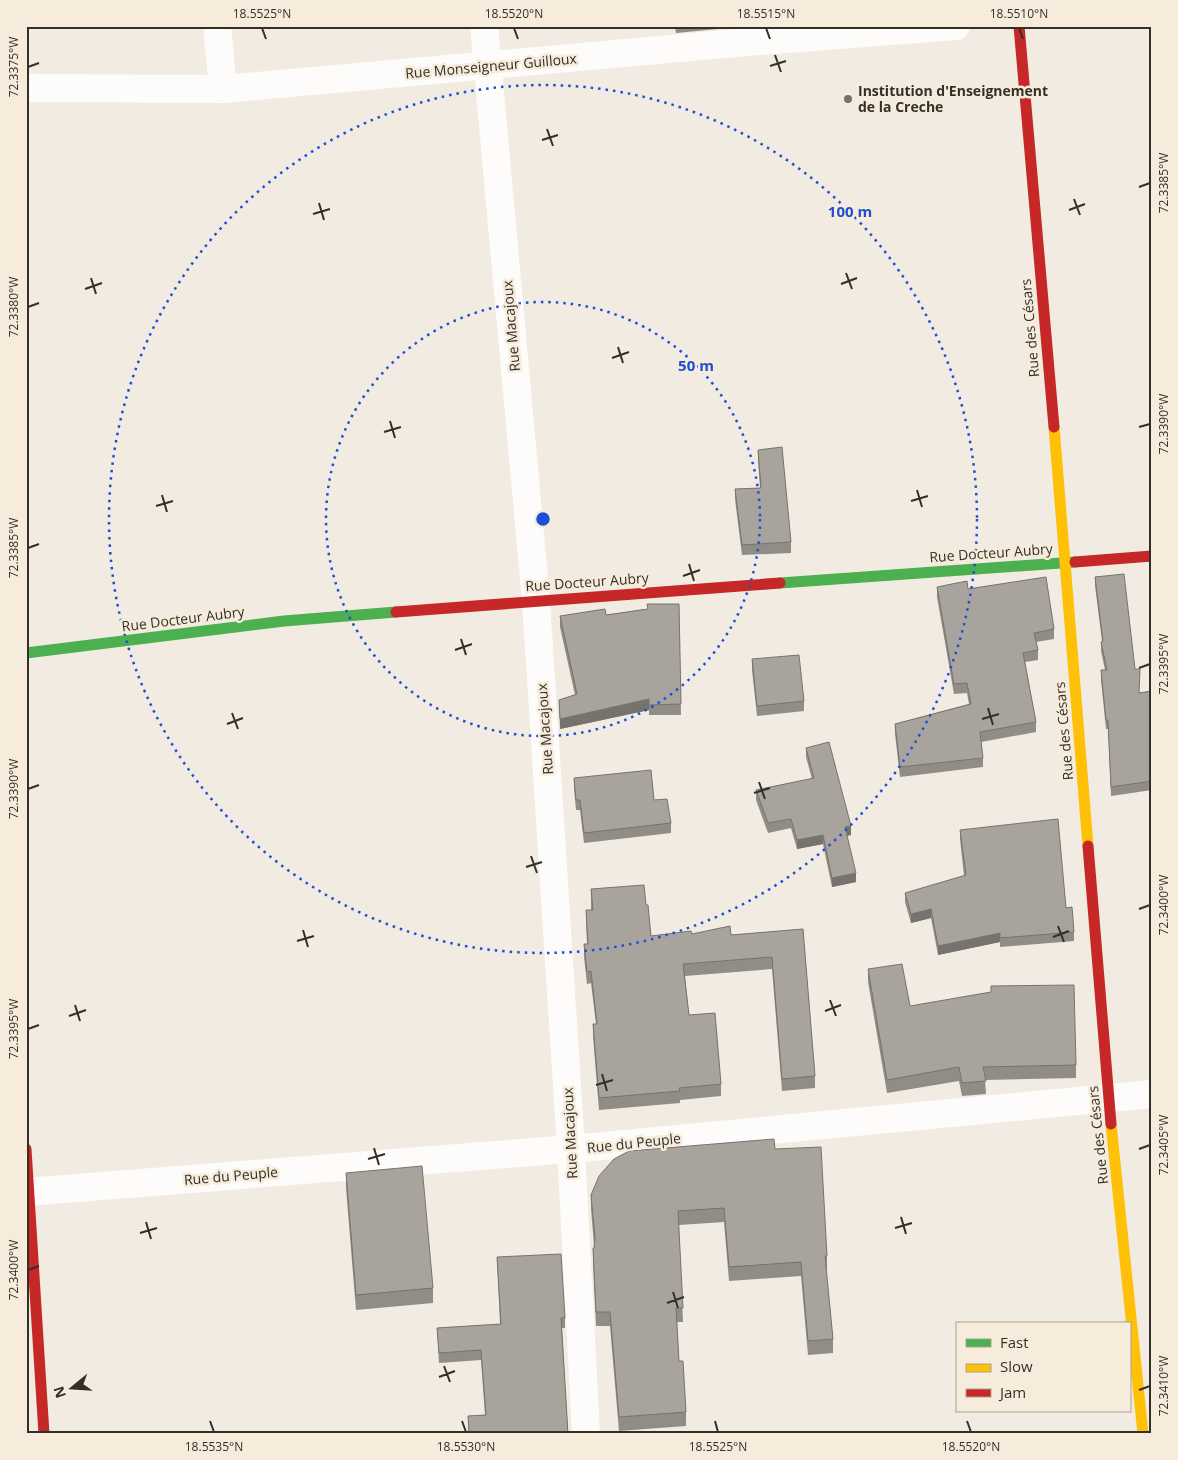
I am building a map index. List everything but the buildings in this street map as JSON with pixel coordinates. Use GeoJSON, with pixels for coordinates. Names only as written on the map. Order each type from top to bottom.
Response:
{"type":"FeatureCollection","features":[{"type":"Feature","properties":{"kind":"street"},"geometry":{"type":"LineString","coordinates":[[217,26],[223,89]]}},
{"type":"Feature","properties":{"kind":"street","name":"Rue Macajoux"},"geometry":{"type":"LineString","coordinates":[[484,26],[536,600],[571,1149],[586,1434]]}},
{"type":"Feature","properties":{"kind":"street","name":"Rue Monseigneur Guilloux"},"geometry":{"type":"LineString","coordinates":[[26,88],[223,89],[487,67],[746,34],[956,26]]}},
{"type":"Feature","properties":{"kind":"street","name":"Rue des Césars"},"geometry":{"type":"LineString","coordinates":[[1019,26],[1066,562],[1108,1097],[1143,1434]]}},
{"type":"Feature","properties":{"kind":"street","name":"Rue Docteur Aubry"},"geometry":{"type":"LineString","coordinates":[[26,653],[284,622],[536,600],[1152,556]]}},
{"type":"Feature","properties":{"kind":"street","name":"Rue du Peuple"},"geometry":{"type":"LineString","coordinates":[[28,1192],[571,1149],[1152,1094]]}},
{"type":"Feature","properties":{"kind":"street"},"geometry":{"type":"LineString","coordinates":[[26,1149],[44,1434]]}},
{"type":"Feature","properties":{"kind":"traffic: fast"},"geometry":{"type":"LineString","coordinates":[[780,583],[1075,562]]}},
{"type":"Feature","properties":{"kind":"traffic: fast"},"geometry":{"type":"LineString","coordinates":[[26,653],[284,621],[396,612]]}},
{"type":"Feature","properties":{"kind":"traffic: slow"},"geometry":{"type":"LineString","coordinates":[[1054,427],[1088,846]]}},
{"type":"Feature","properties":{"kind":"traffic: slow"},"geometry":{"type":"LineString","coordinates":[[1111,1124],[1143,1434]]}},
{"type":"Feature","properties":{"kind":"traffic: jam"},"geometry":{"type":"LineString","coordinates":[[1019,26],[1054,427]]}},
{"type":"Feature","properties":{"kind":"traffic: jam"},"geometry":{"type":"LineString","coordinates":[[1075,562],[1152,556]]}},
{"type":"Feature","properties":{"kind":"traffic: jam"},"geometry":{"type":"LineString","coordinates":[[396,612],[780,583]]}},
{"type":"Feature","properties":{"kind":"traffic: jam"},"geometry":{"type":"LineString","coordinates":[[1088,846],[1111,1124]]}},
{"type":"Feature","properties":{"kind":"traffic: jam"},"geometry":{"type":"LineString","coordinates":[[26,1149],[44,1434]]}},
{"type":"Feature","properties":{"kind":"place","name":"Institution d'Enseignement de la Creche"},"geometry":{"type":"Point","coordinates":[848,99]}}]}
